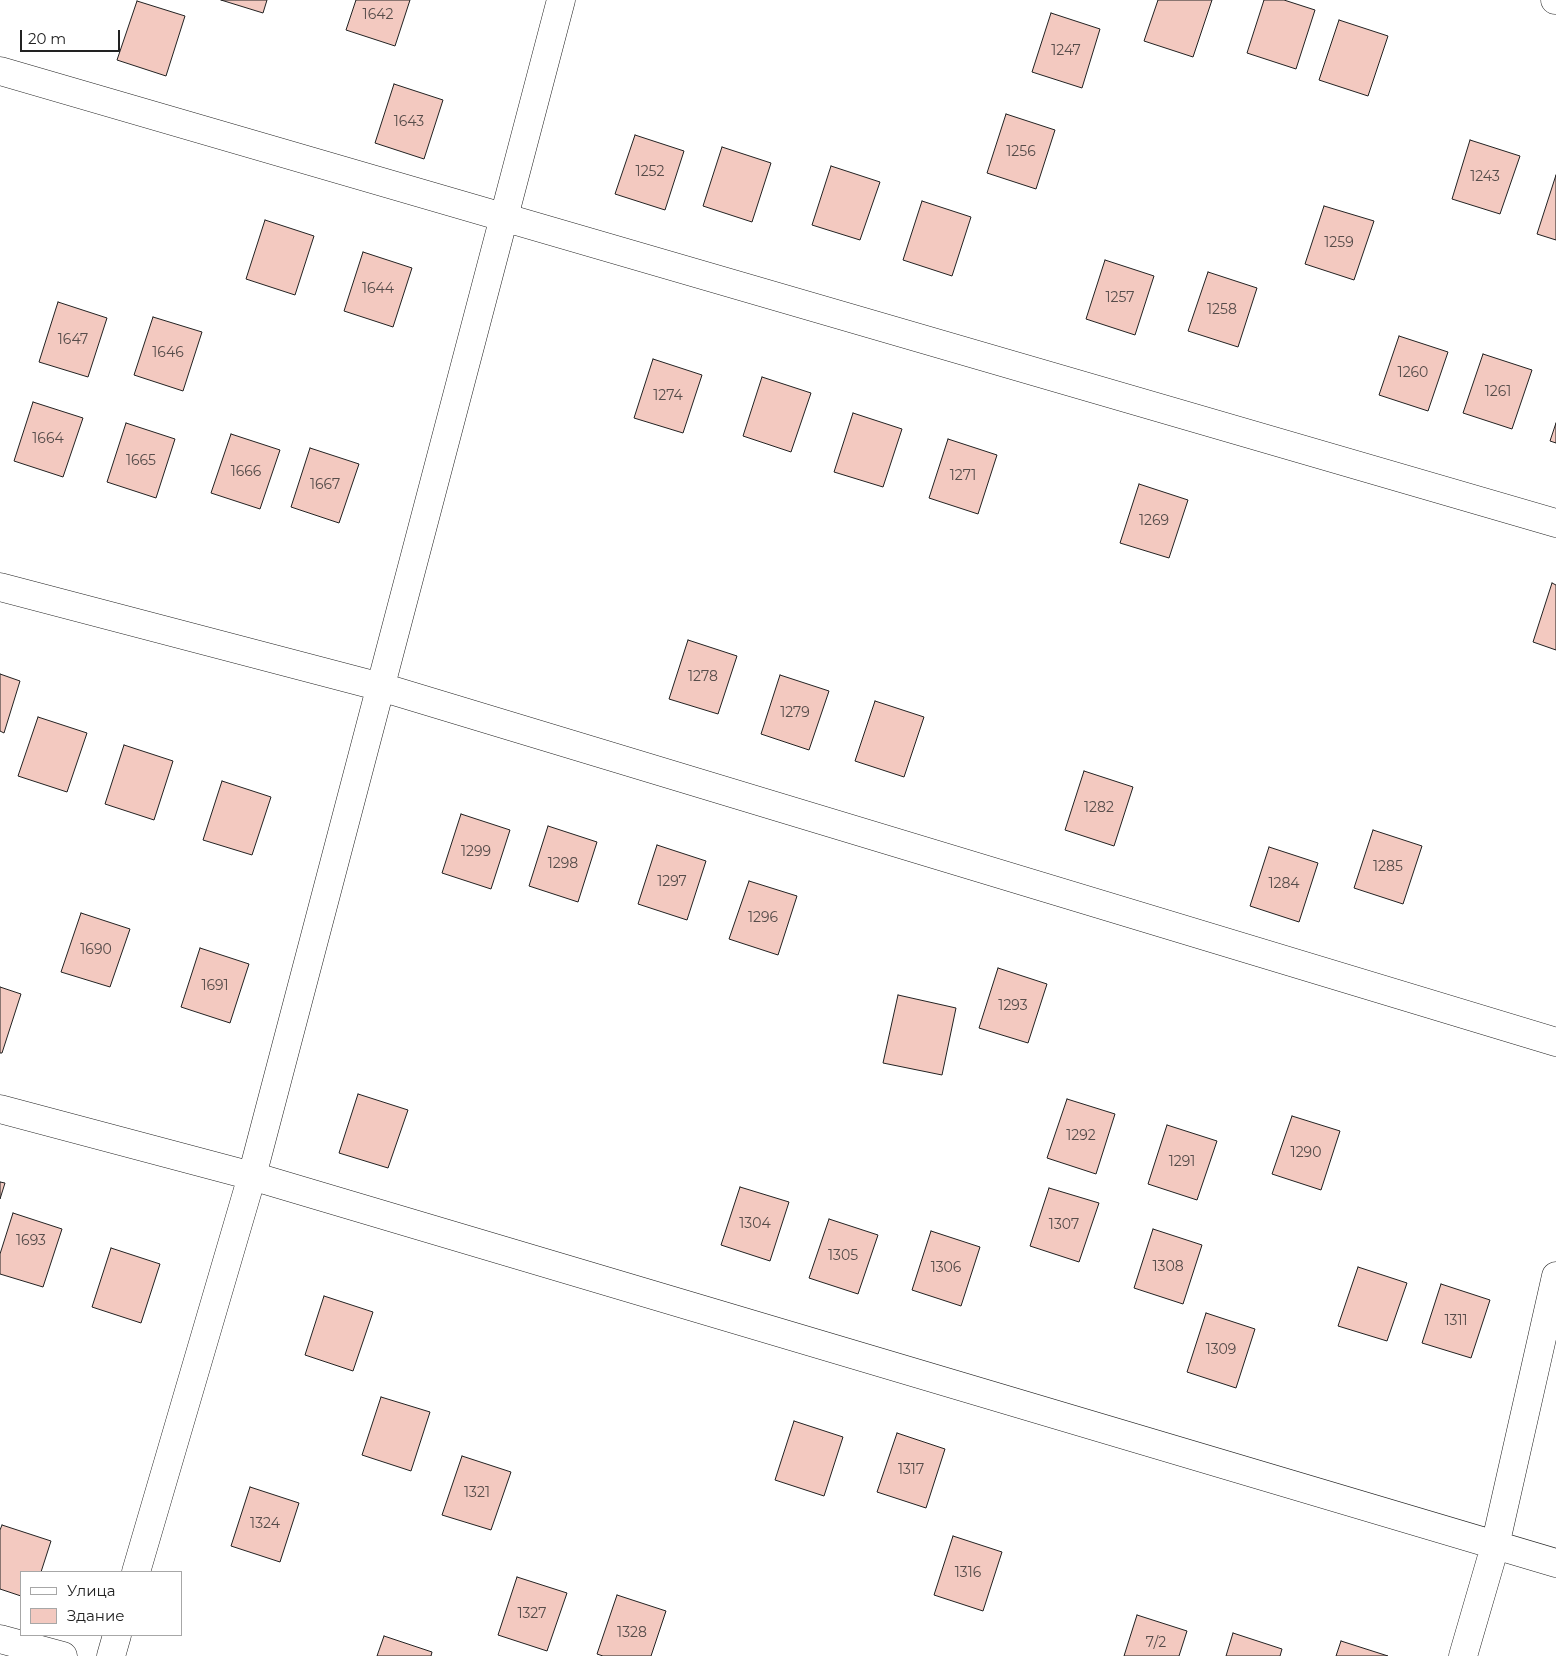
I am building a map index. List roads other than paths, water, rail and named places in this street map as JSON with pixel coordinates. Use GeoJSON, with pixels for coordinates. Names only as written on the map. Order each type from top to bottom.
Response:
{"type":"FeatureCollection","features":[{"type":"Feature","properties":{"kind":"street"},"geometry":{"type":"LineString","coordinates":[[136,1571],[252,1176],[561,0]]}},
{"type":"Feature","properties":{"kind":"street"},"geometry":{"type":"LineString","coordinates":[[0,71],[1556,523]]}},
{"type":"Feature","properties":{"kind":"street"},"geometry":{"type":"LineString","coordinates":[[0,587],[381,687],[1556,1042]]}},
{"type":"Feature","properties":{"kind":"street"},"geometry":{"type":"LineString","coordinates":[[0,1109],[252,1176],[1556,1563]]}},
{"type":"Feature","properties":{"kind":"street"},"geometry":{"type":"LineString","coordinates":[[1463,1656],[1495,1546],[1556,1276]]}},
{"type":"Feature","properties":{"kind":"street"},"geometry":{"type":"LineString","coordinates":[[111,1656],[117,1636]]}},
{"type":"Feature","properties":{"kind":"street"},"geometry":{"type":"LineString","coordinates":[[0,1639],[62,1656]]}}]}
